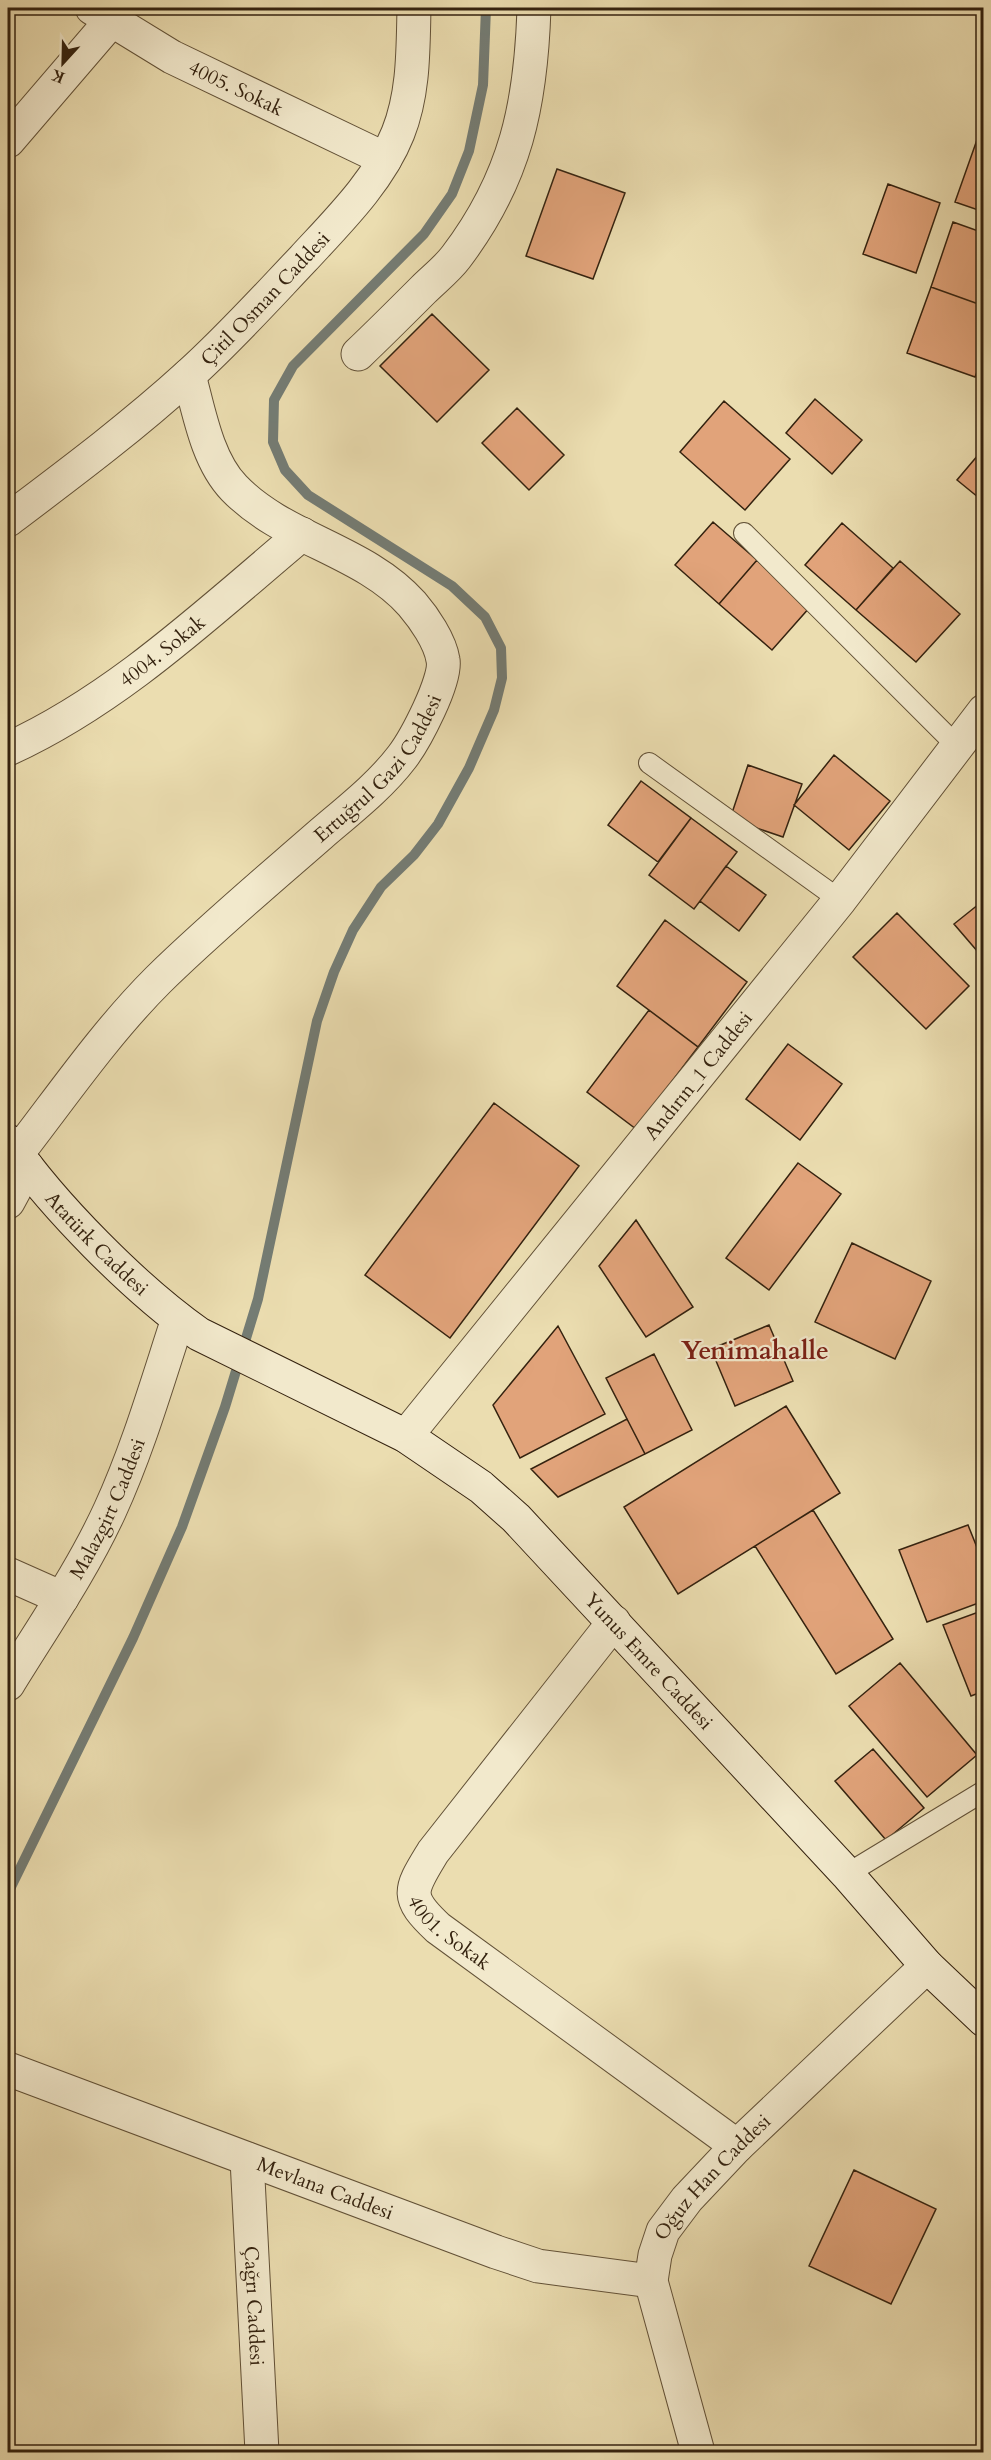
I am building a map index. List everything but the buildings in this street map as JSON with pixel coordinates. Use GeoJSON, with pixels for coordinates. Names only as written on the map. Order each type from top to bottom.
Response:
{"type":"FeatureCollection","features":[{"type":"Feature","properties":{"kind":"street","name":"Çitil Osman Caddesi"},"geometry":{"type":"LineString","coordinates":[[8,520],[189,375],[249,316],[333,226],[385,159],[398,133],[409,97],[414,8]]}},
{"type":"Feature","properties":{"kind":"street"},"geometry":{"type":"LineString","coordinates":[[358,354],[455,259],[487,212],[507,171],[523,121],[532,67],[534,8]]}},
{"type":"Feature","properties":{"kind":"street","name":"4005. Sokak"},"geometry":{"type":"LineString","coordinates":[[102,14],[172,57],[385,159]]}},
{"type":"Feature","properties":{"kind":"street"},"geometry":{"type":"LineString","coordinates":[[8,141],[102,14]]}},
{"type":"Feature","properties":{"kind":"street","name":"Ertuğrul Gazi Caddesi"},"geometry":{"type":"LineString","coordinates":[[8,1202],[17,1154],[117,1024],[200,940],[373,789],[403,757],[423,724],[438,686],[444,661],[434,635],[413,605],[386,579],[258,509],[233,487],[217,462],[189,375]]}},
{"type":"Feature","properties":{"kind":"street","name":"4004. Sokak"},"geometry":{"type":"LineString","coordinates":[[8,749],[30,739],[102,696],[192,626],[302,534]]}},
{"type":"Feature","properties":{"kind":"street","name":"Andırın_1 Caddesi"},"geometry":{"type":"LineString","coordinates":[[406,1436],[840,900],[984,711]]}},
{"type":"Feature","properties":{"kind":"street","name":"Atatürk Caddesi"},"geometry":{"type":"LineString","coordinates":[[17,1154],[75,1221],[188,1326],[265,1366]]}},
{"type":"Feature","properties":{"kind":"street","name":"Malazgirt Caddesi"},"geometry":{"type":"LineString","coordinates":[[8,1684],[62,1598],[110,1509],[188,1326]]}},
{"type":"Feature","properties":{"kind":"street","name":"Yunus Emre Caddesi"},"geometry":{"type":"LineString","coordinates":[[265,1366],[406,1436],[481,1487],[516,1518],[847,1874],[927,1966],[984,2020]]}},
{"type":"Feature","properties":{"kind":"street"},"geometry":{"type":"LineString","coordinates":[[8,1574],[62,1598]]}},
{"type":"Feature","properties":{"kind":"street","name":"4001. Sokak"},"geometry":{"type":"LineString","coordinates":[[614,1622],[432,1852],[417,1879],[414,1894],[418,1910],[438,1928],[737,2146]]}},
{"type":"Feature","properties":{"kind":"street","name":"Oğuz Han Caddesi"},"geometry":{"type":"LineString","coordinates":[[698,2452],[651,2282],[655,2255],[663,2231],[687,2199],[737,2146],[927,1966]]}},
{"type":"Feature","properties":{"kind":"street","name":"Mevlana Caddesi"},"geometry":{"type":"LineString","coordinates":[[8,2069],[538,2266],[651,2282]]}},
{"type":"Feature","properties":{"kind":"street","name":"Çağrı Caddesi"},"geometry":{"type":"LineString","coordinates":[[247,2159],[262,2452]]}},
{"type":"Feature","properties":{"kind":"lane"},"geometry":{"type":"LineString","coordinates":[[744,533],[957,746]]}},
{"type":"Feature","properties":{"kind":"lane"},"geometry":{"type":"LineString","coordinates":[[649,763],[840,900]]}},
{"type":"Feature","properties":{"kind":"lane"},"geometry":{"type":"LineString","coordinates":[[847,1874],[984,1791]]}},
{"type":"Feature","properties":{"kind":"waterway"},"geometry":{"type":"LineString","coordinates":[[8,1893],[133,1638],[182,1527],[225,1407],[258,1299],[317,1021],[334,972],[353,930],[381,887],[414,855],[438,824],[469,768],[494,710],[502,678],[501,648],[485,617],[452,586],[308,495],[285,470],[273,442],[274,400],[293,366],[424,234],[452,194],[469,151],[483,85],[486,8]]}},
{"type":"Feature","properties":{"kind":"district","name":"Yenimahalle"},"geometry":{"type":"Point","coordinates":[755,1350]}}]}
